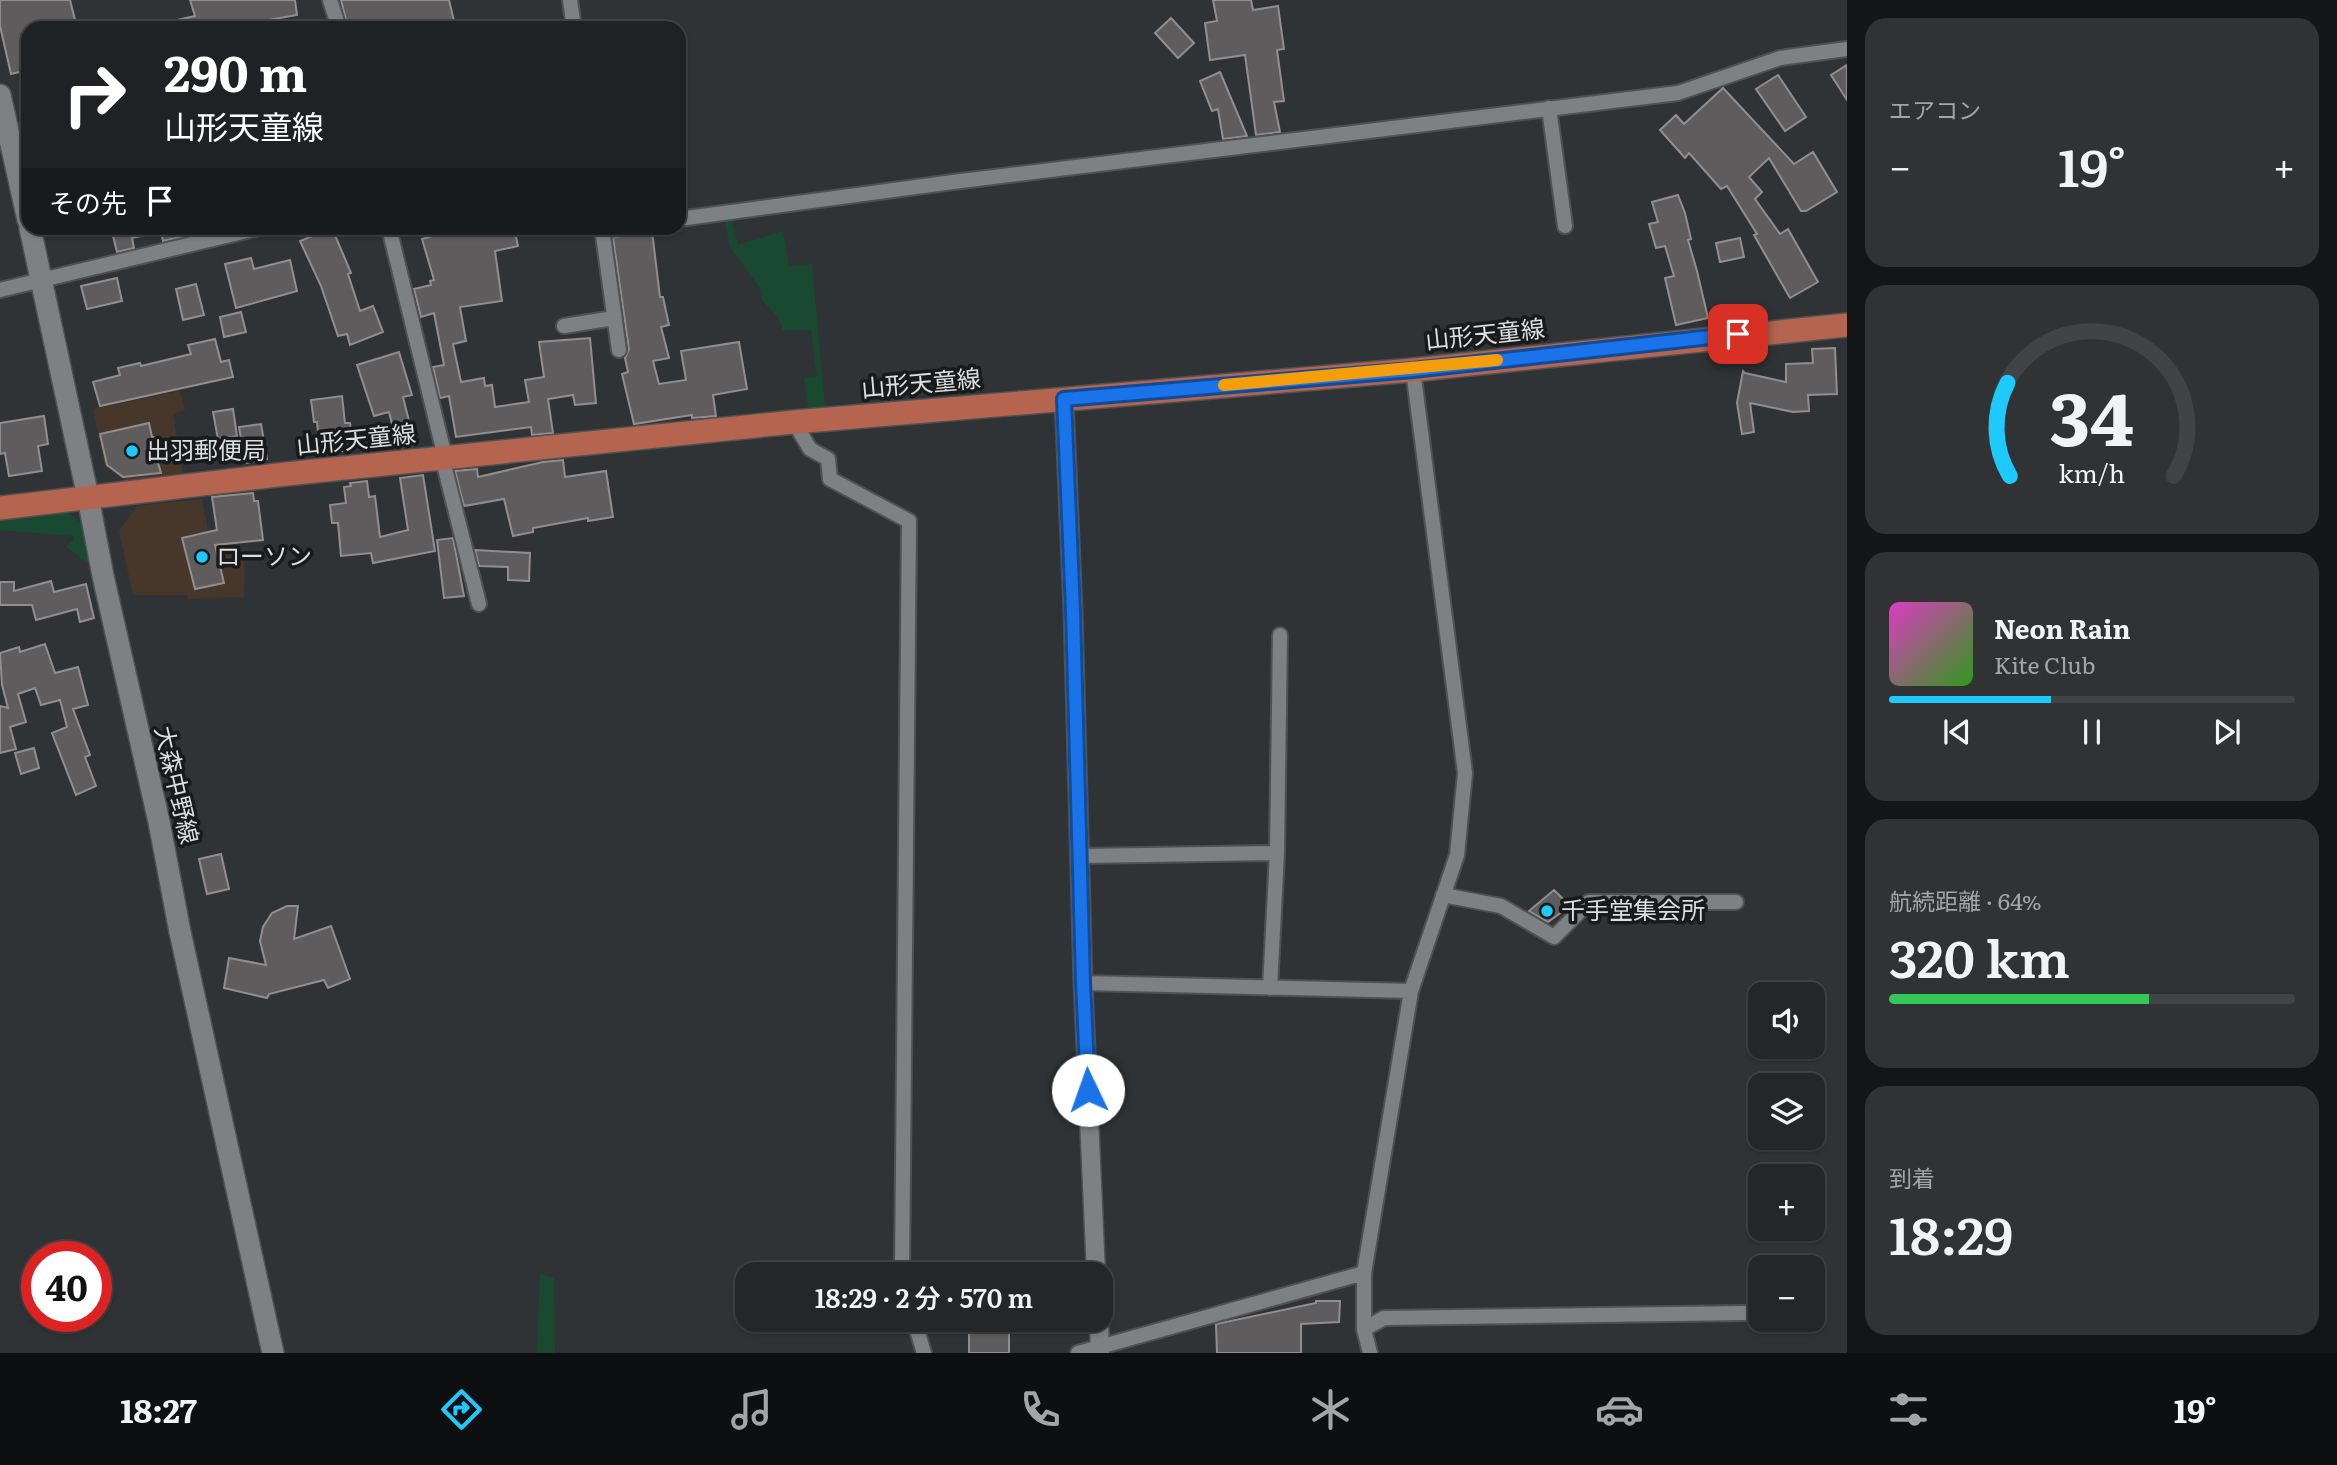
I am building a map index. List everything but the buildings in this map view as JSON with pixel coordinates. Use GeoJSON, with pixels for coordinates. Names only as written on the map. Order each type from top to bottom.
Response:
{"type":"FeatureCollection","features":[{"type":"Feature","properties":{"kind":"main road"},"geometry":{"type":"LineString","coordinates":[[0,95],[21,189]]}},
{"type":"Feature","properties":{"kind":"main road","name":"大森中野線"},"geometry":{"type":"LineString","coordinates":[[32,235],[107,596],[159,822],[180,932],[273,1353]]}},
{"type":"Feature","properties":{"kind":"main road","name":"山形天童線"},"geometry":{"type":"LineString","coordinates":[[0,508],[444,457],[794,422],[1413,370],[1847,324]]}},
{"type":"Feature","properties":{"kind":"street"},"geometry":{"type":"LineString","coordinates":[[330,0],[337,21]]}},
{"type":"Feature","properties":{"kind":"street"},"geometry":{"type":"LineString","coordinates":[[570,0],[573,21]]}},
{"type":"Feature","properties":{"kind":"street"},"geometry":{"type":"LineString","coordinates":[[686,218],[953,182],[1678,93],[1780,58],[1847,49]]}},
{"type":"Feature","properties":{"kind":"street"},"geometry":{"type":"LineString","coordinates":[[1549,108],[1565,226]]}},
{"type":"Feature","properties":{"kind":"street"},"geometry":{"type":"LineString","coordinates":[[0,290],[230,235]]}},
{"type":"Feature","properties":{"kind":"street"},"geometry":{"type":"LineString","coordinates":[[391,235],[479,604]]}},
{"type":"Feature","properties":{"kind":"street"},"geometry":{"type":"LineString","coordinates":[[603,235],[619,350]]}},
{"type":"Feature","properties":{"kind":"street"},"geometry":{"type":"LineString","coordinates":[[564,326],[614,318]]}},
{"type":"Feature","properties":{"kind":"street"},"geometry":{"type":"LineString","coordinates":[[1370,1353],[1364,1329],[1364,1273],[1411,991],[1457,855],[1465,773],[1413,370]]}},
{"type":"Feature","properties":{"kind":"street"},"geometry":{"type":"LineString","coordinates":[[1064,399],[1083,982],[1096,1262]]}},
{"type":"Feature","properties":{"kind":"street"},"geometry":{"type":"LineString","coordinates":[[794,422],[810,449],[828,459],[830,479],[909,521],[902,1262]]}},
{"type":"Feature","properties":{"kind":"street"},"geometry":{"type":"LineString","coordinates":[[1270,988],[1277,853],[1280,635]]}},
{"type":"Feature","properties":{"kind":"street"},"geometry":{"type":"LineString","coordinates":[[1080,856],[1277,853]]}},
{"type":"Feature","properties":{"kind":"street"},"geometry":{"type":"LineString","coordinates":[[1443,895],[1501,906],[1553,937],[1589,902],[1736,902]]}},
{"type":"Feature","properties":{"kind":"street"},"geometry":{"type":"LineString","coordinates":[[1083,982],[1411,991]]}},
{"type":"Feature","properties":{"kind":"street"},"geometry":{"type":"LineString","coordinates":[[1078,1353],[1100,1350],[1364,1273]]}},
{"type":"Feature","properties":{"kind":"street"},"geometry":{"type":"LineString","coordinates":[[1364,1329],[1384,1318],[1746,1312]]}},
{"type":"Feature","properties":{"kind":"street"},"geometry":{"type":"LineString","coordinates":[[918,1332],[924,1353]]}},
{"type":"Feature","properties":{"kind":"street"},"geometry":{"type":"LineString","coordinates":[[1099,1332],[1100,1350]]}},
{"type":"Feature","properties":{"kind":"shaded area"},"geometry":{"type":"Polygon","coordinates":[[[180,391],[185,410],[173,414],[183,475],[127,482],[105,466],[93,409],[180,391]]]}},
{"type":"Feature","properties":{"kind":"shaded area"},"geometry":{"type":"Polygon","coordinates":[[[202,499],[208,530],[215,529],[221,553],[245,550],[244,597],[188,599],[187,595],[133,595],[119,531],[137,506],[202,499]]]}},
{"type":"Feature","properties":{"kind":"green space"},"geometry":{"type":"Polygon","coordinates":[[[730,212],[738,245],[783,231],[789,266],[812,264],[826,419],[810,420],[804,377],[817,376],[811,330],[783,330],[778,317],[762,300],[759,287],[730,247],[723,213],[730,212]]]}},
{"type":"Feature","properties":{"kind":"green space"},"geometry":{"type":"Polygon","coordinates":[[[64,511],[95,532],[103,576],[66,546],[74,540],[73,536],[0,530],[0,516],[64,511]]]}},
{"type":"Feature","properties":{"kind":"green space"},"geometry":{"type":"Polygon","coordinates":[[[540,1274],[554,1278],[555,1353],[537,1353],[540,1274]]]}},
{"type":"Feature","properties":{"kind":"slow traffic"},"geometry":{"type":"LineString","coordinates":[[1224,385],[1413,370],[1497,360]]}},
{"type":"Feature","properties":{"kind":"place","name":"出羽郵便局"},"geometry":{"type":"Point","coordinates":[132,451]}},
{"type":"Feature","properties":{"kind":"place","name":"ローソン"},"geometry":{"type":"Point","coordinates":[202,557]}},
{"type":"Feature","properties":{"kind":"place","name":"千手堂集会所"},"geometry":{"type":"Point","coordinates":[1547,911]}},
{"type":"Feature","properties":{"kind":"route"},"geometry":{"type":"LineString","coordinates":[[1088,1090],[1064,399],[1413,370],[1738,334]]}}]}
